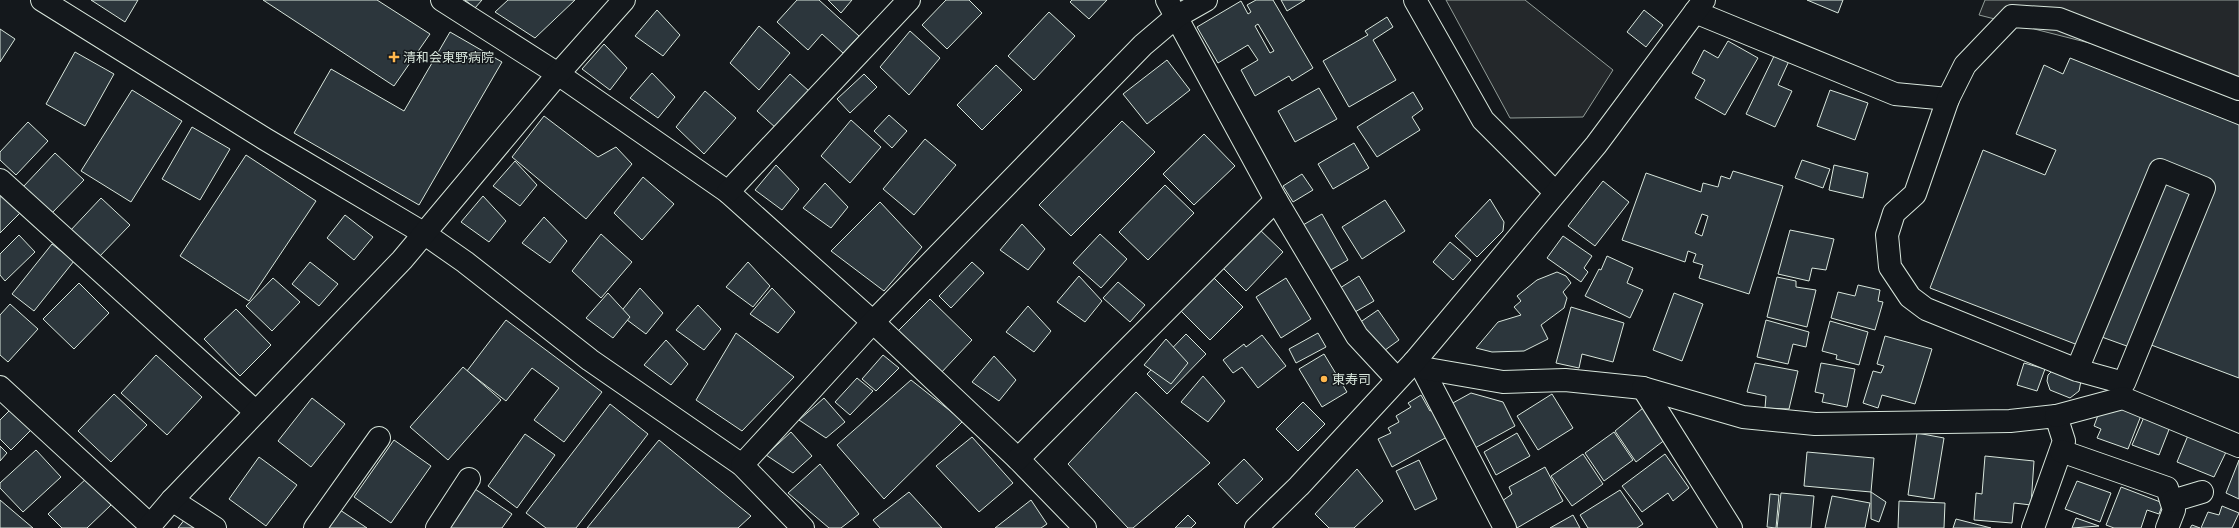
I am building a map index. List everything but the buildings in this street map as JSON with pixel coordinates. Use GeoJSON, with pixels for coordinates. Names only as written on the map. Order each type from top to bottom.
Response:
{"type":"FeatureCollection","features":[{"type":"Feature","properties":{"kind":"street"},"geometry":{"type":"LineString","coordinates":[[42,0],[266,139],[425,234],[465,262],[590,360],[742,465],[803,528]]}},
{"type":"Feature","properties":{"kind":"street"},"geometry":{"type":"LineString","coordinates":[[442,0],[558,74],[728,192],[873,322],[1018,459],[1084,528]]}},
{"type":"Feature","properties":{"kind":"street"},"geometry":{"type":"LineString","coordinates":[[0,387],[149,527],[172,500],[425,234],[558,74],[624,0]]}},
{"type":"Feature","properties":{"kind":"street"},"geometry":{"type":"LineString","coordinates":[[728,192],[909,0]]}},
{"type":"Feature","properties":{"kind":"street"},"geometry":{"type":"LineString","coordinates":[[742,465],[873,322],[1143,45],[1171,9],[1206,0]]}},
{"type":"Feature","properties":{"kind":"street"},"geometry":{"type":"LineString","coordinates":[[1415,0],[1484,120],[1555,192]]}},
{"type":"Feature","properties":{"kind":"street"},"geometry":{"type":"LineString","coordinates":[[1256,528],[1299,486],[1396,378],[1418,365],[1555,192],[1596,145],[1699,6],[1895,94],[1948,99]]}},
{"type":"Feature","properties":{"kind":"street"},"geometry":{"type":"LineString","coordinates":[[1171,9],[1276,200],[1357,336],[1396,378]]}},
{"type":"Feature","properties":{"kind":"street"},"geometry":{"type":"LineString","coordinates":[[2077,370],[2160,170],[2204,188],[2124,383],[2077,370],[1926,309],[1910,297],[1890,267],[1887,235],[1894,213],[1915,194],[1948,99],[1965,65],[2012,16],[2059,19],[2239,89]]}},
{"type":"Feature","properties":{"kind":"street"},"geometry":{"type":"LineString","coordinates":[[0,180],[256,412]]}},
{"type":"Feature","properties":{"kind":"street"},"geometry":{"type":"LineString","coordinates":[[1018,459],[1276,200]]}},
{"type":"Feature","properties":{"kind":"street"},"geometry":{"type":"LineString","coordinates":[[1418,365],[1503,382],[1565,380],[1643,388],[1743,417],[1815,424],[2010,421],[2056,416],[2123,398],[2239,446]]}},
{"type":"Feature","properties":{"kind":"street"},"geometry":{"type":"LineString","coordinates":[[1418,365],[1505,528]]}},
{"type":"Feature","properties":{"kind":"street"},"geometry":{"type":"LineString","coordinates":[[1643,388],[1731,528]]}},
{"type":"Feature","properties":{"kind":"street"},"geometry":{"type":"LineString","coordinates":[[2033,528],[2064,441],[2056,416]]}},
{"type":"Feature","properties":{"kind":"street"},"geometry":{"type":"LineString","coordinates":[[315,528],[378,438]]}},
{"type":"Feature","properties":{"kind":"street"},"geometry":{"type":"LineString","coordinates":[[2061,451],[2167,488],[2174,510],[2167,528]]}},
{"type":"Feature","properties":{"kind":"street"},"geometry":{"type":"LineString","coordinates":[[437,528],[469,480]]}},
{"type":"Feature","properties":{"kind":"street"},"geometry":{"type":"LineString","coordinates":[[2172,501],[2202,492]]}},
{"type":"Feature","properties":{"kind":"street"},"geometry":{"type":"LineString","coordinates":[[172,500],[215,528]]}},
{"type":"Feature","properties":{"kind":"shaded area"},"geometry":{"type":"Polygon","coordinates":[[[1446,0],[1525,0],[1613,70],[1583,117],[1510,118],[1446,0]]]}},
{"type":"Feature","properties":{"kind":"shaded area"},"geometry":{"type":"Polygon","coordinates":[[[1985,0],[2239,0],[2239,81],[1979,15],[1985,0]]]}},
{"type":"Feature","properties":{"kind":"place","name":"清和会東野病院"},"geometry":{"type":"Point","coordinates":[394,57]}},
{"type":"Feature","properties":{"kind":"place","name":"東寿司"},"geometry":{"type":"Point","coordinates":[1324,379]}}]}
